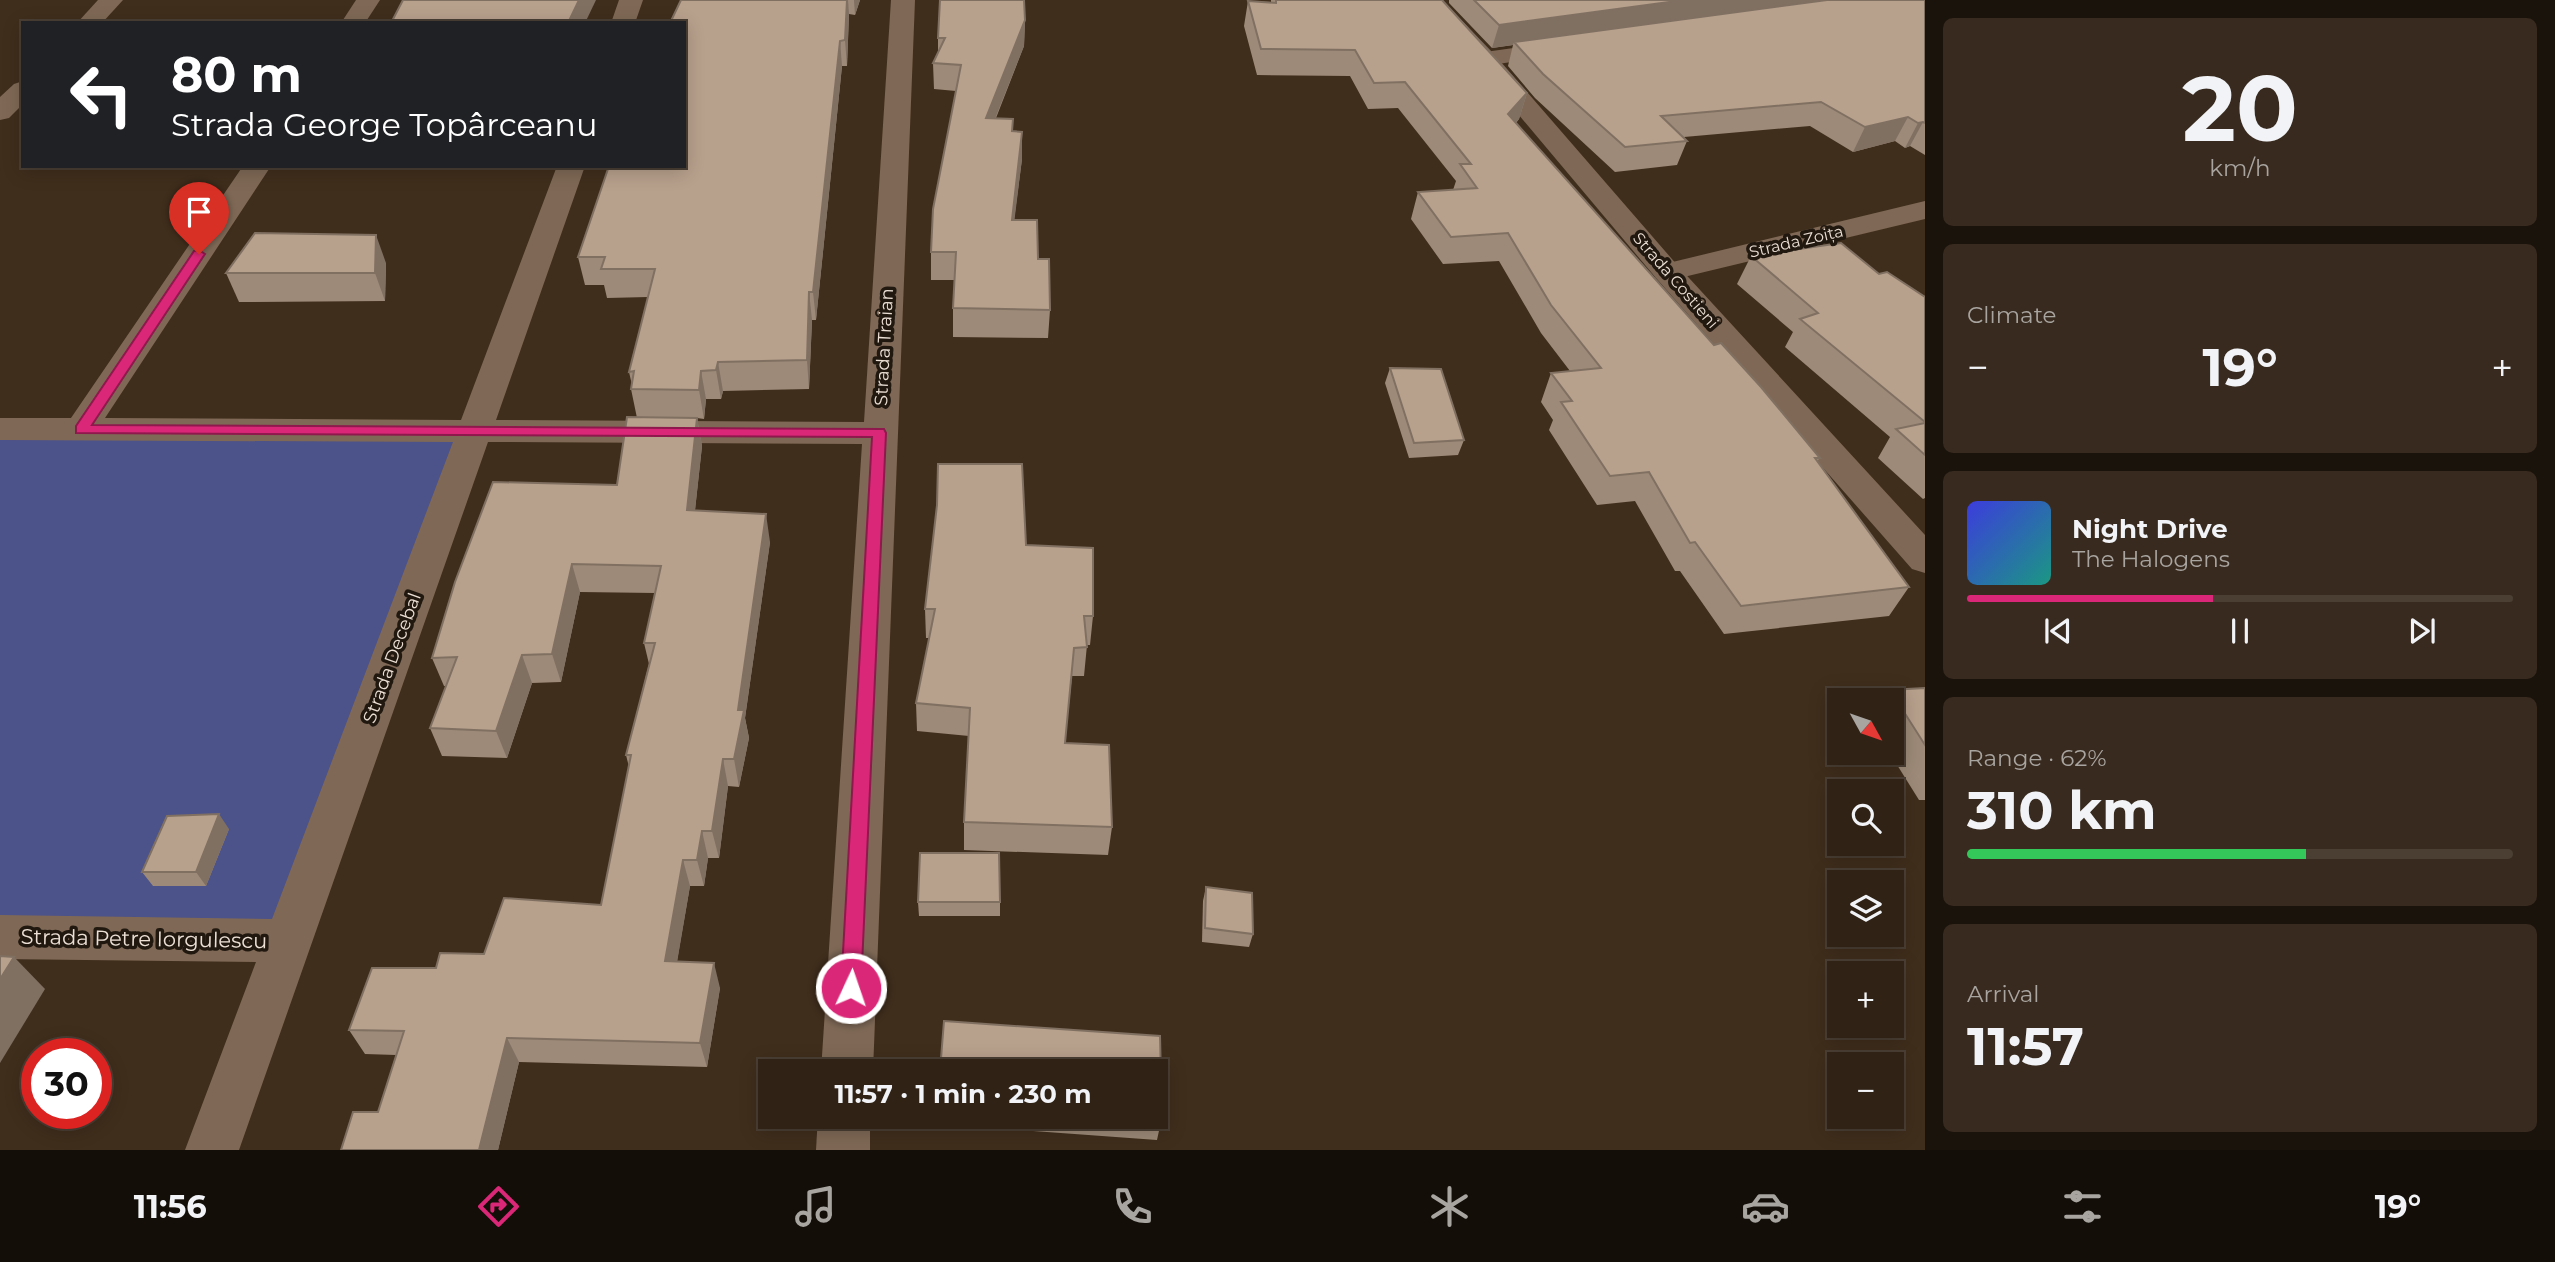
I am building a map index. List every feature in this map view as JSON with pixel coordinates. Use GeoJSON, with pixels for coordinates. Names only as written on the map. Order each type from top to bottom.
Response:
{"type":"FeatureCollection","features":[{"type":"Feature","properties":{"kind":"street"},"geometry":{"type":"LineString","coordinates":[[91,21],[111,0]]}},
{"type":"Feature","properties":{"kind":"street"},"geometry":{"type":"LineString","coordinates":[[354,21],[369,0]]}},
{"type":"Feature","properties":{"kind":"street"},"geometry":{"type":"LineString","coordinates":[[624,21],[631,0]]}},
{"type":"Feature","properties":{"kind":"street","name":"Strada Traian"},"geometry":{"type":"LineString","coordinates":[[848,1059],[904,0]]}},
{"type":"Feature","properties":{"kind":"street","name":"Strada Costieni"},"geometry":{"type":"LineString","coordinates":[[1429,0],[1485,59],[1667,272],[1923,553]]}},
{"type":"Feature","properties":{"kind":"street"},"geometry":{"type":"LineString","coordinates":[[1485,59],[1582,46]]}},
{"type":"Feature","properties":{"kind":"street"},"geometry":{"type":"LineString","coordinates":[[0,112],[21,91]]}},
{"type":"Feature","properties":{"kind":"street"},"geometry":{"type":"LineString","coordinates":[[81,429],[256,168]]}},
{"type":"Feature","properties":{"kind":"street","name":"Strada Decebal"},"geometry":{"type":"LineString","coordinates":[[212,1150],[570,168]]}},
{"type":"Feature","properties":{"kind":"street","name":"Strada Zoița"},"geometry":{"type":"LineString","coordinates":[[1667,272],[1925,210]]}},
{"type":"Feature","properties":{"kind":"street"},"geometry":{"type":"LineString","coordinates":[[0,429],[879,433]]}},
{"type":"Feature","properties":{"kind":"street","name":"Strada Petre Iorgulescu"},"geometry":{"type":"LineString","coordinates":[[0,937],[288,940]]}},
{"type":"Feature","properties":{"kind":"street"},"geometry":{"type":"LineString","coordinates":[[843,1150],[844,1129]]}},
{"type":"Feature","properties":{"kind":"shaded area"},"geometry":{"type":"Polygon","coordinates":[[[0,429],[464,439],[281,926],[0,924],[0,429]]]}},
{"type":"Feature","properties":{"kind":"building"},"geometry":{"type":"Polygon","coordinates":[[[403,0],[579,0],[569,21],[392,21],[403,0]]]}},
{"type":"Feature","properties":{"kind":"building"},"geometry":{"type":"Polygon","coordinates":[[[681,0],[847,0],[845,40],[840,41],[813,292],[809,292],[807,360],[718,362],[716,370],[701,371],[699,390],[631,389],[634,371],[629,372],[655,269],[601,269],[605,257],[578,257],[608,168],[686,168],[686,21],[671,21],[681,0]]]}},
{"type":"Feature","properties":{"kind":"building"},"geometry":{"type":"Polygon","coordinates":[[[940,0],[1024,0],[1025,20],[986,118],[1013,119],[1012,131],[1022,132],[1012,220],[1037,220],[1038,259],[1049,259],[1050,310],[953,308],[956,252],[931,252],[933,209],[961,65],[933,63],[945,38],[938,38],[940,0]]]}},
{"type":"Feature","properties":{"kind":"building"},"geometry":{"type":"Polygon","coordinates":[[[1276,0],[1442,0],[1527,93],[1508,114],[1714,345],[1721,343],[1761,387],[1820,458],[1815,458],[1909,587],[1741,606],[1695,542],[1690,543],[1649,472],[1610,476],[1561,402],[1572,401],[1551,373],[1601,368],[1551,305],[1508,233],[1451,237],[1418,192],[1477,188],[1460,164],[1471,164],[1405,82],[1374,83],[1355,50],[1261,49],[1248,1],[1276,3],[1276,0]]]}},
{"type":"Feature","properties":{"kind":"building"},"geometry":{"type":"Polygon","coordinates":[[[1474,0],[1684,0],[1499,25],[1474,0]]]}},
{"type":"Feature","properties":{"kind":"building"},"geometry":{"type":"Polygon","coordinates":[[[1827,0],[1925,0],[1925,123],[1918,123],[1908,117],[1865,127],[1821,102],[1661,116],[1687,141],[1625,147],[1543,74],[1514,42],[1827,0]]]}},
{"type":"Feature","properties":{"kind":"building"},"geometry":{"type":"Polygon","coordinates":[[[255,233],[376,235],[375,273],[226,273],[255,233]]]}},
{"type":"Feature","properties":{"kind":"building"},"geometry":{"type":"Polygon","coordinates":[[[1841,243],[1879,274],[1887,272],[1925,297],[1925,422],[1800,319],[1818,313],[1751,256],[1841,243]]]}},
{"type":"Feature","properties":{"kind":"building"},"geometry":{"type":"Polygon","coordinates":[[[1390,368],[1441,369],[1464,440],[1414,443],[1390,368]]]}},
{"type":"Feature","properties":{"kind":"building"},"geometry":{"type":"Polygon","coordinates":[[[627,417],[697,418],[687,510],[766,514],[738,710],[744,710],[734,759],[723,759],[712,831],[702,831],[697,860],[683,860],[665,961],[714,963],[700,1043],[507,1038],[479,1150],[341,1150],[353,1112],[378,1112],[404,1031],[349,1030],[372,968],[436,968],[440,953],[484,954],[504,898],[601,905],[631,755],[626,755],[655,643],[644,643],[661,566],[572,564],[552,654],[522,655],[496,731],[430,728],[457,657],[432,658],[455,582],[493,482],[617,485],[627,417]]]}},
{"type":"Feature","properties":{"kind":"building"},"geometry":{"type":"Polygon","coordinates":[[[1925,423],[1925,455],[1896,429],[1925,423]]]}},
{"type":"Feature","properties":{"kind":"building"},"geometry":{"type":"Polygon","coordinates":[[[938,464],[1022,464],[1026,545],[1093,548],[1093,616],[1084,616],[1087,647],[1074,648],[1065,743],[1109,745],[1112,827],[964,822],[970,708],[916,703],[935,609],[925,609],[937,505],[938,464]]]}},
{"type":"Feature","properties":{"kind":"building"},"geometry":{"type":"Polygon","coordinates":[[[1925,688],[1925,745],[1904,712],[1904,689],[1925,688]]]}},
{"type":"Feature","properties":{"kind":"building"},"geometry":{"type":"Polygon","coordinates":[[[219,814],[196,872],[142,872],[167,816],[219,814]]]}},
{"type":"Feature","properties":{"kind":"building"},"geometry":{"type":"Polygon","coordinates":[[[920,853],[999,853],[1000,902],[918,902],[920,853]]]}},
{"type":"Feature","properties":{"kind":"building"},"geometry":{"type":"Polygon","coordinates":[[[1206,887],[1252,893],[1253,934],[1205,928],[1206,887]]]}},
{"type":"Feature","properties":{"kind":"building"},"geometry":{"type":"Polygon","coordinates":[[[0,956],[14,957],[0,979],[0,956]]]}},
{"type":"Feature","properties":{"kind":"building"},"geometry":{"type":"Polygon","coordinates":[[[944,1021],[1160,1036],[1161,1059],[941,1059],[944,1021]]]}},
{"type":"Feature","properties":{"kind":"route"},"geometry":{"type":"LineString","coordinates":[[199,254],[81,429],[879,433],[851,988]]}}]}
